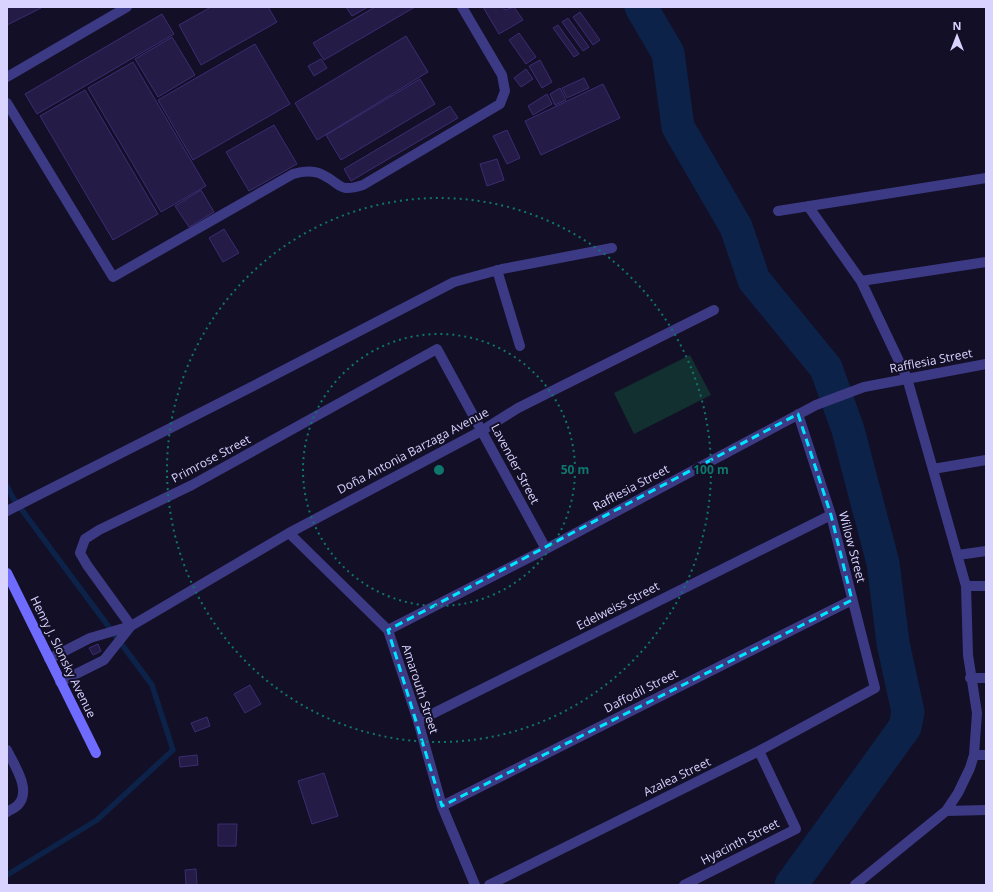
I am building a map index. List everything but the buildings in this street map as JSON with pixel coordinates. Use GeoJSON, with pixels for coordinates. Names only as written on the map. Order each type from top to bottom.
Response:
{"type":"FeatureCollection","features":[{"type":"Feature","properties":{"kind":"street"},"geometry":{"type":"LineString","coordinates":[[7,77],[126,7]]}},
{"type":"Feature","properties":{"kind":"street"},"geometry":{"type":"LineString","coordinates":[[7,103],[113,277],[293,174],[301,172],[318,172],[342,187],[350,188],[363,185],[500,104],[505,91],[505,84],[502,76],[462,7]]}},
{"type":"Feature","properties":{"kind":"street"},"geometry":{"type":"LineString","coordinates":[[778,211],[986,178]]}},
{"type":"Feature","properties":{"kind":"street"},"geometry":{"type":"LineString","coordinates":[[808,206],[860,281],[907,378],[966,586],[968,655],[970,678],[977,713],[974,755],[958,793],[946,811],[855,885]]}},
{"type":"Feature","properties":{"kind":"street"},"geometry":{"type":"LineString","coordinates":[[7,511],[260,383],[454,282],[497,270],[612,248]]}},
{"type":"Feature","properties":{"kind":"street"},"geometry":{"type":"LineString","coordinates":[[860,281],[986,262]]}},
{"type":"Feature","properties":{"kind":"street"},"geometry":{"type":"LineString","coordinates":[[497,270],[520,346]]}},
{"type":"Feature","properties":{"kind":"street","name":"Doña Antonia Barzaga Avenue"},"geometry":{"type":"LineString","coordinates":[[49,659],[90,638],[131,626],[289,533],[482,430],[518,408],[714,310]]}},
{"type":"Feature","properties":{"kind":"street","name":"Lavender Street"},"geometry":{"type":"LineString","coordinates":[[437,349],[546,549]]}},
{"type":"Feature","properties":{"kind":"street","name":"Primrose Street"},"geometry":{"type":"LineString","coordinates":[[131,626],[80,554],[85,539],[99,530],[192,485],[437,349]]}},
{"type":"Feature","properties":{"kind":"street","name":"Rafflesia Street"},"geometry":{"type":"LineString","coordinates":[[388,630],[546,549],[816,405],[864,387],[986,364]]}},
{"type":"Feature","properties":{"kind":"street","name":"Willow Street"},"geometry":{"type":"LineString","coordinates":[[798,414],[830,515],[875,688]]}},
{"type":"Feature","properties":{"kind":"street"},"geometry":{"type":"LineString","coordinates":[[933,469],[986,460]]}},
{"type":"Feature","properties":{"kind":"street","name":"Edelweiss Street"},"geometry":{"type":"LineString","coordinates":[[418,721],[830,515]]}},
{"type":"Feature","properties":{"kind":"street","name":"Amarouth Street"},"geometry":{"type":"LineString","coordinates":[[289,533],[388,630],[418,721],[442,806],[475,885]]}},
{"type":"Feature","properties":{"kind":"street"},"geometry":{"type":"LineString","coordinates":[[958,555],[986,551]]}},
{"type":"Feature","properties":{"kind":"street","name":"Henry J. Slonsky Avenue"},"geometry":{"type":"LineString","coordinates":[[7,573],[96,753]]}},
{"type":"Feature","properties":{"kind":"street"},"geometry":{"type":"LineString","coordinates":[[966,586],[986,586]]}},
{"type":"Feature","properties":{"kind":"street","name":"Daffodil Street"},"geometry":{"type":"LineString","coordinates":[[442,806],[852,600]]}},
{"type":"Feature","properties":{"kind":"street","name":"Doña Antonia Barzaga Avenue"},"geometry":{"type":"LineString","coordinates":[[60,682],[104,660],[131,626]]}},
{"type":"Feature","properties":{"kind":"street"},"geometry":{"type":"LineString","coordinates":[[970,678],[986,678]]}},
{"type":"Feature","properties":{"kind":"street","name":"Azalea Street"},"geometry":{"type":"LineString","coordinates":[[489,885],[759,751],[875,688]]}},
{"type":"Feature","properties":{"kind":"street"},"geometry":{"type":"LineString","coordinates":[[7,750],[23,783],[23,796],[18,805],[7,812]]}},
{"type":"Feature","properties":{"kind":"street","name":"Hyacinth Street"},"geometry":{"type":"LineString","coordinates":[[684,885],[796,829],[759,751]]}},
{"type":"Feature","properties":{"kind":"street"},"geometry":{"type":"LineString","coordinates":[[974,755],[986,755]]}},
{"type":"Feature","properties":{"kind":"street"},"geometry":{"type":"LineString","coordinates":[[946,811],[986,810]]}},
{"type":"Feature","properties":{"kind":"highlighted area"},"geometry":{"type":"Polygon","coordinates":[[[798,414],[831,515],[852,600],[442,806],[388,630],[798,414]]]}},
{"type":"Feature","properties":{"kind":"green space"},"geometry":{"type":"Polygon","coordinates":[[[690,355],[711,395],[634,434],[614,393],[690,355]]]}},
{"type":"Feature","properties":{"kind":"waterway"},"geometry":{"type":"LineString","coordinates":[[641,7],[668,53],[678,127],[736,227],[754,280],[826,368],[848,430],[883,563],[893,643],[908,712],[905,727],[791,885]]}},
{"type":"Feature","properties":{"kind":"waterway"},"geometry":{"type":"LineString","coordinates":[[7,486],[13,498],[152,685],[173,750],[97,820],[7,875]]}}]}
